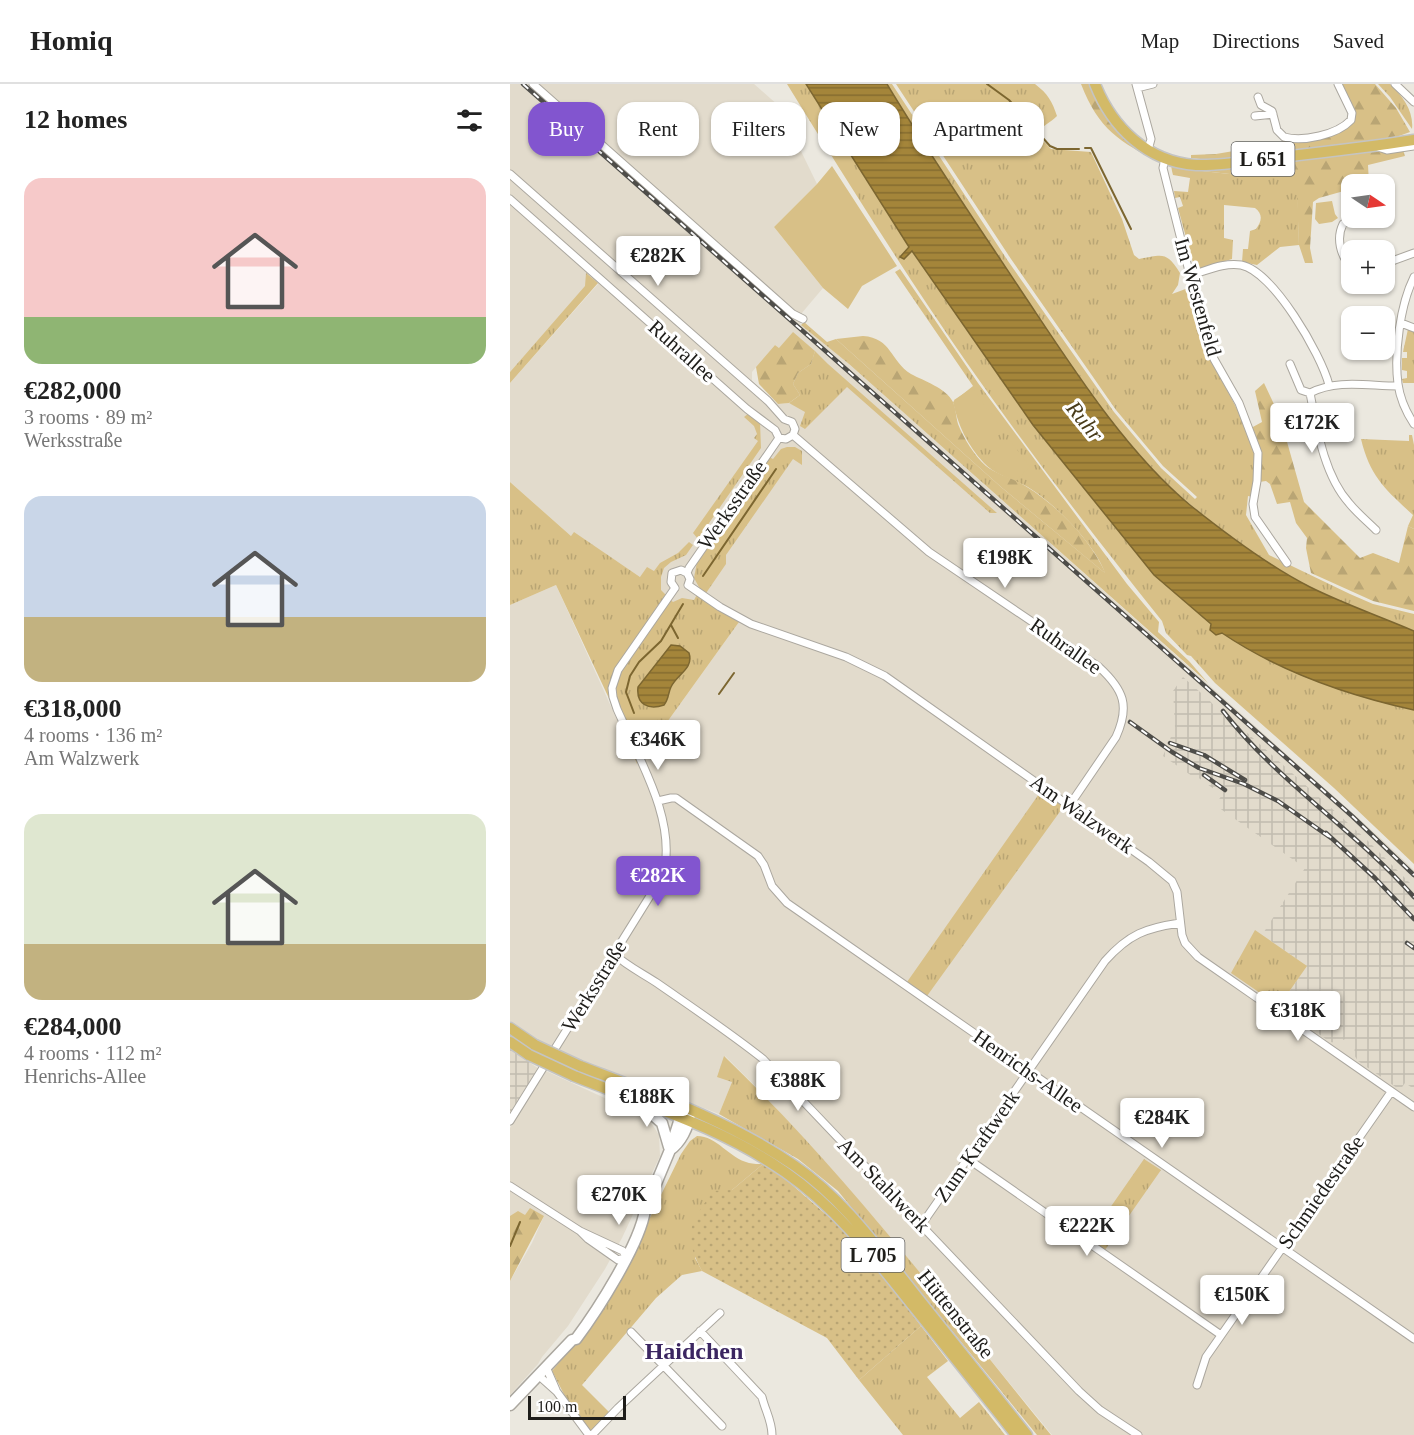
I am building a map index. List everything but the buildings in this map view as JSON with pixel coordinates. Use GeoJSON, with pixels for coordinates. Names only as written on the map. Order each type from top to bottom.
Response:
{"type":"FeatureCollection","features":[{"type":"Feature","properties":{"kind":"main road","name":"L 651"},"geometry":{"type":"LineString","coordinates":[[1095,84],[1111,116],[1128,135],[1148,150],[1165,158],[1190,164],[1210,165],[1414,140]]}},
{"type":"Feature","properties":{"kind":"main road","name":"Hüttenstraße"},"geometry":{"type":"LineString","coordinates":[[510,1028],[532,1050],[574,1076],[637,1100],[686,1114],[785,1172],[834,1212],[867,1248],[1016,1435]]}},
{"type":"Feature","properties":{"kind":"main road","name":"Hüttenstraße"},"geometry":{"type":"LineString","coordinates":[[510,1042],[580,1066],[686,1114],[745,1136],[795,1166],[835,1200],[874,1242],[1027,1435]]}},
{"type":"Feature","properties":{"kind":"street"},"geometry":{"type":"LineString","coordinates":[[533,84],[793,314],[803,319]]}},
{"type":"Feature","properties":{"kind":"street"},"geometry":{"type":"LineString","coordinates":[[1148,150],[1151,139],[1137,86],[1153,84]]}},
{"type":"Feature","properties":{"kind":"street"},"geometry":{"type":"LineString","coordinates":[[1258,97],[1261,105],[1270,108],[1277,133],[1287,138],[1317,136],[1345,126],[1351,120],[1352,113],[1338,84]]}},
{"type":"Feature","properties":{"kind":"street"},"geometry":{"type":"LineString","coordinates":[[1395,84],[1414,103]]}},
{"type":"Feature","properties":{"kind":"street"},"geometry":{"type":"LineString","coordinates":[[1255,116],[1273,114]]}},
{"type":"Feature","properties":{"kind":"street"},"geometry":{"type":"LineString","coordinates":[[1376,146],[1387,150],[1414,146]]}},
{"type":"Feature","properties":{"kind":"street","name":"Im Westenfeld"},"geometry":{"type":"LineString","coordinates":[[1165,158],[1163,168],[1214,359],[1239,403],[1257,453],[1253,504],[1255,518],[1287,563]]}},
{"type":"Feature","properties":{"kind":"street","name":"Ruhrallee"},"geometry":{"type":"LineString","coordinates":[[510,174],[761,395],[784,419],[792,422],[793,435],[921,545],[1093,663],[1113,680],[1123,700],[1121,725],[1116,737],[1069,806]]}},
{"type":"Feature","properties":{"kind":"street","name":"Ruhrallee"},"geometry":{"type":"LineString","coordinates":[[510,199],[747,409],[775,430],[779,438]]}},
{"type":"Feature","properties":{"kind":"street"},"geometry":{"type":"LineString","coordinates":[[1341,244],[1342,228]]}},
{"type":"Feature","properties":{"kind":"street"},"geometry":{"type":"LineString","coordinates":[[1395,260],[1414,253]]}},
{"type":"Feature","properties":{"kind":"street"},"geometry":{"type":"LineString","coordinates":[[1191,275],[1233,264],[1247,266],[1257,272],[1299,323],[1322,365],[1329,385]]}},
{"type":"Feature","properties":{"kind":"street"},"geometry":{"type":"LineString","coordinates":[[1414,277],[1406,298],[1398,355],[1398,386],[1403,404],[1414,424]]}},
{"type":"Feature","properties":{"kind":"street"},"geometry":{"type":"LineString","coordinates":[[1401,323],[1414,328]]}},
{"type":"Feature","properties":{"kind":"street"},"geometry":{"type":"LineString","coordinates":[[1290,363],[1299,387],[1310,393]]}},
{"type":"Feature","properties":{"kind":"street"},"geometry":{"type":"LineString","coordinates":[[1310,393],[1329,385],[1398,386]]}},
{"type":"Feature","properties":{"kind":"street"},"geometry":{"type":"LineString","coordinates":[[1310,393],[1317,428],[1334,479],[1348,503],[1376,530]]}},
{"type":"Feature","properties":{"kind":"street"},"geometry":{"type":"LineString","coordinates":[[775,430],[778,422],[784,419]]}},
{"type":"Feature","properties":{"kind":"street"},"geometry":{"type":"LineString","coordinates":[[779,438],[786,439],[793,435]]}},
{"type":"Feature","properties":{"kind":"street","name":"Werksstraße"},"geometry":{"type":"LineString","coordinates":[[687,573],[779,438]]}},
{"type":"Feature","properties":{"kind":"street","name":"Werksstraße"},"geometry":{"type":"LineString","coordinates":[[510,1121],[659,881],[666,866],[667,840],[658,801],[617,709],[612,688],[621,665],[675,588],[671,582],[672,573],[681,570],[687,573],[690,579],[688,585]]}},
{"type":"Feature","properties":{"kind":"street"},"geometry":{"type":"LineString","coordinates":[[675,588],[682,589],[688,585]]}},
{"type":"Feature","properties":{"kind":"street","name":"Am Walzwerk"},"geometry":{"type":"LineString","coordinates":[[688,585],[720,607],[751,624],[846,657],[885,676],[1152,864],[1172,881],[1177,892],[1180,923],[1185,943],[1198,957],[1414,1107]]}},
{"type":"Feature","properties":{"kind":"street","name":"Henrichs-Allee"},"geometry":{"type":"LineString","coordinates":[[658,801],[671,798],[683,802],[758,856],[772,886],[787,903],[1414,1339]]}},
{"type":"Feature","properties":{"kind":"street","name":"Zum Kraftwerk"},"geometry":{"type":"LineString","coordinates":[[922,1224],[1112,953],[1138,933],[1153,927],[1180,923]]}},
{"type":"Feature","properties":{"kind":"street","name":"Am Stahlwerk"},"geometry":{"type":"LineString","coordinates":[[614,954],[622,962],[706,1017],[763,1059],[1080,1391],[1100,1410],[1138,1435]]}},
{"type":"Feature","properties":{"kind":"street","name":"Schmiedestraße"},"geometry":{"type":"LineString","coordinates":[[1197,1385],[1206,1357],[1391,1092]]}},
{"type":"Feature","properties":{"kind":"street"},"geometry":{"type":"LineString","coordinates":[[637,1100],[662,1123],[670,1150]]}},
{"type":"Feature","properties":{"kind":"street"},"geometry":{"type":"LineString","coordinates":[[510,1406],[572,1340],[604,1287],[622,1256],[638,1216],[645,1210],[670,1150],[677,1145],[686,1114]]}},
{"type":"Feature","properties":{"kind":"street"},"geometry":{"type":"LineString","coordinates":[[968,1159],[1221,1335]]}},
{"type":"Feature","properties":{"kind":"street"},"geometry":{"type":"LineString","coordinates":[[510,1180],[513,1187],[622,1256]]}},
{"type":"Feature","properties":{"kind":"street"},"geometry":{"type":"LineString","coordinates":[[542,1371],[591,1435],[720,1313]]}},
{"type":"Feature","properties":{"kind":"street"},"geometry":{"type":"LineString","coordinates":[[700,1331],[762,1397],[771,1420],[772,1435]]}},
{"type":"Feature","properties":{"kind":"street"},"geometry":{"type":"LineString","coordinates":[[631,1332],[722,1426]]}},
{"type":"Feature","properties":{"kind":"shaded area"},"geometry":{"type":"Polygon","coordinates":[[[510,84],[754,84],[774,102],[711,102],[711,156],[803,156],[817,184],[774,227],[823,288],[801,314],[800,324],[849,364],[956,459],[1414,870],[1414,1435],[1052,1435],[875,1219],[764,1095],[725,1056],[732,1082],[719,1114],[572,1057],[523,1034],[510,1021],[510,605],[556,585],[637,764],[739,622],[702,599],[675,604],[661,591],[574,533],[571,536],[510,482],[510,383],[598,284],[586,274],[586,286],[510,372],[510,84]],[[775,345],[752,372],[752,381],[778,404],[789,403],[802,409],[779,348],[775,345]]]}},
{"type":"Feature","properties":{"kind":"shaded area"},"geometry":{"type":"Polygon","coordinates":[[[1183,677],[1232,725],[1235,722],[1367,840],[1414,887],[1414,1089],[1405,1083],[1400,1090],[1358,1061],[1354,1055],[1355,1047],[1345,1039],[1338,1043],[1330,1042],[1279,1006],[1307,966],[1262,935],[1305,868],[1215,805],[1222,795],[1163,756],[1175,727],[1173,691],[1183,677]]]}},
{"type":"Feature","properties":{"kind":"shaded area"},"geometry":{"type":"Polygon","coordinates":[[[510,1049],[539,1069],[510,1116],[510,1049]]]}},
{"type":"Feature","properties":{"kind":"shaded area"},"geometry":{"type":"Polygon","coordinates":[[[546,1071],[648,1118],[659,1135],[660,1156],[605,1269],[568,1326],[510,1395],[510,1281],[532,1243],[544,1216],[510,1216],[510,1128],[546,1071]]]}},
{"type":"Feature","properties":{"kind":"green space"},"geometry":{"type":"Polygon","coordinates":[[[787,84],[806,84],[818,103],[818,134],[806,114],[806,102],[798,102],[787,84]]]}},
{"type":"Feature","properties":{"kind":"green space"},"geometry":{"type":"Polygon","coordinates":[[[887,84],[892,84],[912,115],[912,125],[900,102],[887,84]]]}},
{"type":"Feature","properties":{"kind":"green space"},"geometry":{"type":"Polygon","coordinates":[[[896,84],[1035,84],[1051,102],[1057,116],[1044,127],[1044,102],[912,102],[912,108],[896,84]]]}},
{"type":"Feature","properties":{"kind":"green space"},"geometry":{"type":"Polygon","coordinates":[[[1081,84],[1090,84],[1103,110],[1125,137],[1160,160],[1160,163],[1133,148],[1103,123],[1095,113],[1081,84]]]}},
{"type":"Feature","properties":{"kind":"green space"},"geometry":{"type":"Polygon","coordinates":[[[1338,84],[1375,84],[1396,108],[1410,132],[1399,136],[1315,150],[1210,160],[1191,158],[1191,155],[1216,154],[1280,143],[1287,139],[1318,137],[1351,121],[1338,84]]]}},
{"type":"Feature","properties":{"kind":"green space"},"geometry":{"type":"Polygon","coordinates":[[[1378,84],[1390,84],[1399,94],[1409,110],[1412,129],[1390,97],[1378,84]]]}},
{"type":"Feature","properties":{"kind":"green space"},"geometry":{"type":"Polygon","coordinates":[[[1044,142],[1051,149],[1091,152],[1122,219],[1134,255],[1139,259],[1163,256],[1171,261],[1180,273],[1178,285],[1172,294],[1191,287],[1199,323],[1214,365],[1248,430],[1256,455],[1252,497],[1248,496],[1246,515],[1269,555],[1373,604],[1414,614],[1414,631],[1331,599],[1290,577],[1232,537],[1166,482],[1119,431],[1077,375],[932,156],[939,156],[1008,261],[1114,412],[1161,468],[1195,499],[1197,497],[1163,466],[1116,410],[1011,259],[943,156],[1044,156],[1044,142]]]}},
{"type":"Feature","properties":{"kind":"green space"},"geometry":{"type":"Polygon","coordinates":[[[1403,150],[1405,156],[1368,165],[1368,174],[1341,174],[1341,192],[1313,202],[1310,248],[1313,263],[1305,263],[1299,245],[1296,174],[1248,176],[1202,171],[1172,171],[1171,165],[1403,150]]]}},
{"type":"Feature","properties":{"kind":"green space"},"geometry":{"type":"Polygon","coordinates":[[[832,156],[851,156],[909,247],[901,257],[912,251],[1033,425],[1154,575],[1222,633],[1280,666],[1349,693],[1414,710],[1414,864],[1334,788],[1215,683],[1166,633],[1162,621],[1014,429],[875,225],[832,156]]]}},
{"type":"Feature","properties":{"kind":"green space"},"geometry":{"type":"Polygon","coordinates":[[[832,166],[897,266],[862,286],[848,309],[823,288],[774,227],[832,166]]]}},
{"type":"Feature","properties":{"kind":"green space"},"geometry":{"type":"Polygon","coordinates":[[[1172,171],[1202,171],[1248,176],[1297,174],[1299,245],[1280,247],[1257,265],[1242,262],[1243,249],[1248,249],[1250,231],[1258,226],[1260,215],[1255,208],[1224,205],[1224,238],[1233,240],[1232,259],[1195,270],[1178,208],[1183,206],[1180,197],[1175,198],[1174,191],[1188,192],[1190,178],[1173,175],[1172,171]]]}},
{"type":"Feature","properties":{"kind":"green space"},"geometry":{"type":"Polygon","coordinates":[[[1332,201],[1338,218],[1332,222],[1319,224],[1315,219],[1316,203],[1332,201]]]}},
{"type":"Feature","properties":{"kind":"green space"},"geometry":{"type":"Polygon","coordinates":[[[900,269],[978,383],[1127,584],[1159,622],[1158,632],[1189,661],[1208,683],[849,364],[801,325],[804,322],[827,342],[836,339],[1001,487],[1105,573],[1092,549],[1059,511],[1024,485],[993,471],[968,442],[953,402],[973,386],[895,272],[900,269]]]}},
{"type":"Feature","properties":{"kind":"green space"},"geometry":{"type":"Polygon","coordinates":[[[586,273],[598,283],[510,383],[510,372],[585,286],[586,273]]]}},
{"type":"Feature","properties":{"kind":"green space"},"geometry":{"type":"Polygon","coordinates":[[[1408,329],[1414,331],[1414,383],[1403,383],[1402,379],[1407,378],[1407,371],[1402,370],[1402,358],[1407,358],[1407,352],[1403,352],[1408,329]]]}},
{"type":"Feature","properties":{"kind":"green space"},"geometry":{"type":"Polygon","coordinates":[[[793,332],[815,351],[811,364],[798,373],[793,384],[800,395],[789,403],[778,404],[759,384],[756,367],[775,345],[779,348],[793,332]]]}},
{"type":"Feature","properties":{"kind":"green space"},"geometry":{"type":"Polygon","coordinates":[[[863,336],[880,341],[904,369],[934,385],[950,397],[955,407],[958,424],[973,452],[986,466],[1027,487],[1062,514],[1091,548],[1106,574],[1001,487],[836,339],[863,336]]]}},
{"type":"Feature","properties":{"kind":"green space"},"geometry":{"type":"Polygon","coordinates":[[[815,351],[997,513],[990,513],[847,387],[805,429],[800,426],[805,412],[789,403],[800,395],[793,384],[798,373],[811,364],[815,351]]]}},
{"type":"Feature","properties":{"kind":"green space"},"geometry":{"type":"Polygon","coordinates":[[[1264,383],[1280,417],[1304,502],[1360,558],[1373,553],[1399,563],[1408,526],[1414,529],[1414,611],[1373,601],[1311,573],[1306,548],[1307,538],[1296,523],[1290,502],[1277,504],[1270,484],[1266,481],[1259,482],[1260,455],[1251,428],[1262,422],[1255,391],[1264,383]]]}},
{"type":"Feature","properties":{"kind":"green space"},"geometry":{"type":"Polygon","coordinates":[[[972,388],[1003,430],[977,450],[966,435],[954,400],[972,388]]]}},
{"type":"Feature","properties":{"kind":"green space"},"geometry":{"type":"Polygon","coordinates":[[[749,413],[760,422],[761,448],[698,539],[693,533],[758,441],[754,438],[757,434],[754,426],[744,417],[749,413]]]}},
{"type":"Feature","properties":{"kind":"green space"},"geometry":{"type":"Polygon","coordinates":[[[1409,435],[1412,435],[1414,445],[1414,529],[1408,526],[1413,515],[1380,482],[1369,463],[1361,439],[1409,441],[1409,435]]]}},
{"type":"Feature","properties":{"kind":"green space"},"geometry":{"type":"Polygon","coordinates":[[[1009,439],[1030,467],[1017,479],[998,471],[983,459],[1009,439]]]}},
{"type":"Feature","properties":{"kind":"green space"},"geometry":{"type":"Polygon","coordinates":[[[795,447],[802,451],[802,465],[793,459],[726,555],[726,564],[702,599],[739,622],[637,764],[618,720],[624,719],[616,699],[613,707],[556,585],[510,605],[510,482],[571,536],[574,532],[640,577],[647,567],[654,571],[660,563],[678,553],[689,542],[693,545],[686,555],[664,568],[661,590],[673,602],[682,598],[694,600],[700,589],[694,578],[697,562],[769,457],[773,459],[781,449],[795,447]]]}},
{"type":"Feature","properties":{"kind":"green space"},"geometry":{"type":"Polygon","coordinates":[[[1041,791],[1064,806],[927,996],[907,982],[1041,791]]]}},
{"type":"Feature","properties":{"kind":"green space"},"geometry":{"type":"Polygon","coordinates":[[[1255,930],[1307,966],[1279,1006],[1231,973],[1255,930]]]}},
{"type":"Feature","properties":{"kind":"green space"},"geometry":{"type":"Polygon","coordinates":[[[724,1056],[853,1192],[1051,1435],[1037,1435],[838,1191],[798,1159],[719,1114],[732,1082],[717,1077],[724,1056]]]}},
{"type":"Feature","properties":{"kind":"green space"},"geometry":{"type":"Polygon","coordinates":[[[697,1136],[717,1143],[742,1160],[763,1164],[732,1190],[695,1258],[702,1271],[682,1275],[656,1298],[582,1385],[609,1412],[592,1433],[568,1402],[552,1371],[602,1311],[681,1154],[690,1141],[697,1136]]]}},
{"type":"Feature","properties":{"kind":"green space"},"geometry":{"type":"Polygon","coordinates":[[[1144,1159],[1161,1170],[1105,1250],[1089,1238],[1144,1159]]]}},
{"type":"Feature","properties":{"kind":"green space"},"geometry":{"type":"Polygon","coordinates":[[[763,1164],[783,1177],[853,1238],[921,1326],[859,1380],[827,1338],[702,1271],[696,1258],[692,1247],[691,1229],[713,1191],[732,1190],[763,1164]]]}},
{"type":"Feature","properties":{"kind":"green space"},"geometry":{"type":"Polygon","coordinates":[[[530,1208],[544,1216],[510,1281],[510,1216],[518,1211],[525,1215],[530,1208]]]}},
{"type":"Feature","properties":{"kind":"green space"},"geometry":{"type":"Polygon","coordinates":[[[921,1326],[948,1361],[927,1377],[960,1418],[979,1402],[1005,1435],[903,1435],[859,1380],[921,1326]]]}},
{"type":"Feature","properties":{"kind":"water"},"geometry":{"type":"Polygon","coordinates":[[[806,84],[887,84],[898,102],[818,102],[806,84]]]}},
{"type":"Feature","properties":{"kind":"water","name":"Ruhr"},"geometry":{"type":"Polygon","coordinates":[[[900,105],[912,125],[912,156],[932,156],[1078,375],[1120,431],[1165,483],[1218,527],[1279,570],[1323,593],[1414,631],[1414,710],[1363,697],[1290,671],[1222,633],[1216,635],[1210,630],[1211,624],[1154,575],[1033,425],[912,251],[904,259],[900,257],[909,247],[851,156],[900,156],[900,105]]]}},
{"type":"Feature","properties":{"kind":"water"},"geometry":{"type":"Polygon","coordinates":[[[671,645],[680,646],[689,653],[689,663],[674,682],[664,705],[653,707],[645,705],[639,698],[638,687],[671,645]]]}},
{"type":"Feature","properties":{"kind":"waterway"},"geometry":{"type":"LineString","coordinates":[[987,84],[1009,100],[1050,146],[1057,149],[1079,149]]}},
{"type":"Feature","properties":{"kind":"waterway"},"geometry":{"type":"LineString","coordinates":[[1085,148],[1091,148],[1131,229]]}},
{"type":"Feature","properties":{"kind":"waterway"},"geometry":{"type":"LineString","coordinates":[[703,576],[776,469]]}},
{"type":"Feature","properties":{"kind":"waterway"},"geometry":{"type":"LineString","coordinates":[[634,713],[626,692],[630,676],[639,662],[661,641],[683,604]]}},
{"type":"Feature","properties":{"kind":"waterway"},"geometry":{"type":"LineString","coordinates":[[671,625],[678,638]]}},
{"type":"Feature","properties":{"kind":"waterway"},"geometry":{"type":"LineString","coordinates":[[719,694],[734,673]]}},
{"type":"Feature","properties":{"kind":"waterway"},"geometry":{"type":"LineString","coordinates":[[510,1246],[520,1222]]}},
{"type":"Feature","properties":{"kind":"railway"},"geometry":{"type":"LineString","coordinates":[[523,84],[1352,816],[1414,875]]}},
{"type":"Feature","properties":{"kind":"railway"},"geometry":{"type":"LineString","coordinates":[[1223,711],[1268,761],[1367,850],[1414,897]]}},
{"type":"Feature","properties":{"kind":"railway"},"geometry":{"type":"LineString","coordinates":[[1130,722],[1199,768],[1244,784],[1278,801],[1331,838]]}},
{"type":"Feature","properties":{"kind":"railway"},"geometry":{"type":"LineString","coordinates":[[1170,743],[1204,755],[1245,780]]}},
{"type":"Feature","properties":{"kind":"railway"},"geometry":{"type":"LineString","coordinates":[[1204,775],[1225,790]]}},
{"type":"Feature","properties":{"kind":"railway"},"geometry":{"type":"LineString","coordinates":[[1326,833],[1375,878],[1414,919]]}},
{"type":"Feature","properties":{"kind":"railway"},"geometry":{"type":"LineString","coordinates":[[1407,943],[1414,948]]}},
{"type":"Feature","properties":{"kind":"district","name":"Haidchen"},"geometry":{"type":"Point","coordinates":[694,1351]}}]}
